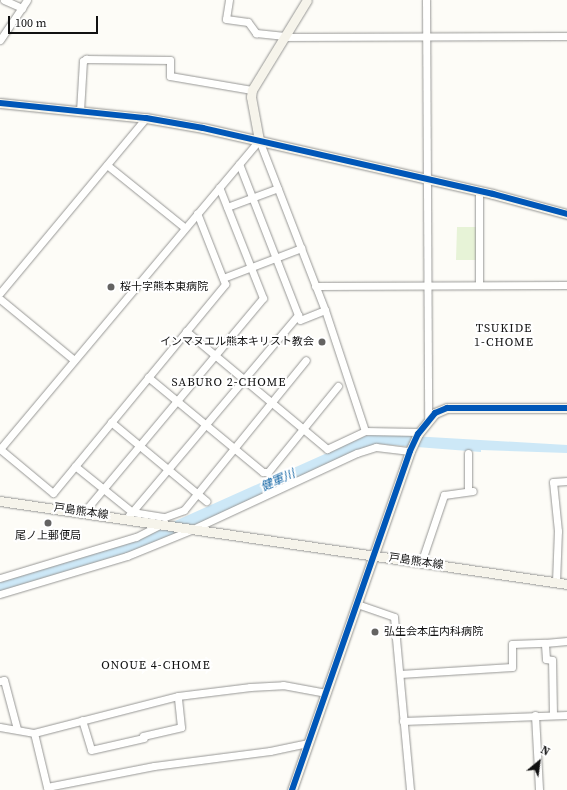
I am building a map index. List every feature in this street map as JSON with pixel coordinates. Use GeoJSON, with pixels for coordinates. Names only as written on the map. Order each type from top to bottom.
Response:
{"type":"FeatureCollection","features":[{"type":"Feature","properties":{"kind":"street"},"geometry":{"type":"LineString","coordinates":[[4,0],[22,8]]}},
{"type":"Feature","properties":{"kind":"street"},"geometry":{"type":"LineString","coordinates":[[0,40],[27,0]]}},
{"type":"Feature","properties":{"kind":"street"},"geometry":{"type":"LineString","coordinates":[[228,0],[226,19],[248,22],[256,33],[285,37],[567,36]]}},
{"type":"Feature","properties":{"kind":"street"},"geometry":{"type":"LineString","coordinates":[[307,0],[252,90],[251,96],[259,140],[325,310],[365,431]]}},
{"type":"Feature","properties":{"kind":"street"},"geometry":{"type":"LineString","coordinates":[[426,0],[428,421]]}},
{"type":"Feature","properties":{"kind":"street"},"geometry":{"type":"LineString","coordinates":[[80,111],[83,62],[86,59],[170,60],[170,76],[252,90]]}},
{"type":"Feature","properties":{"kind":"street"},"geometry":{"type":"LineString","coordinates":[[0,103],[146,118],[259,140],[479,191],[567,214]]}},
{"type":"Feature","properties":{"kind":"street"},"geometry":{"type":"LineString","coordinates":[[0,293],[146,118]]}},
{"type":"Feature","properties":{"kind":"street"},"geometry":{"type":"LineString","coordinates":[[197,213],[224,278],[225,284],[53,493],[0,449],[197,213],[259,140]]}},
{"type":"Feature","properties":{"kind":"street"},"geometry":{"type":"LineString","coordinates":[[239,164],[300,320],[325,310]]}},
{"type":"Feature","properties":{"kind":"street"},"geometry":{"type":"LineString","coordinates":[[107,165],[185,228]]}},
{"type":"Feature","properties":{"kind":"street"},"geometry":{"type":"LineString","coordinates":[[84,512],[263,298],[219,187]]}},
{"type":"Feature","properties":{"kind":"street"},"geometry":{"type":"LineString","coordinates":[[227,207],[278,188]]}},
{"type":"Feature","properties":{"kind":"street"},"geometry":{"type":"LineString","coordinates":[[479,191],[479,285]]}},
{"type":"Feature","properties":{"kind":"street"},"geometry":{"type":"LineString","coordinates":[[224,278],[301,248]]}},
{"type":"Feature","properties":{"kind":"street"},"geometry":{"type":"LineString","coordinates":[[315,286],[567,285]]}},
{"type":"Feature","properties":{"kind":"street"},"geometry":{"type":"LineString","coordinates":[[0,299],[74,360]]}},
{"type":"Feature","properties":{"kind":"street"},"geometry":{"type":"LineString","coordinates":[[129,515],[298,315]]}},
{"type":"Feature","properties":{"kind":"street"},"geometry":{"type":"LineString","coordinates":[[186,331],[327,449],[365,431],[419,433]]}},
{"type":"Feature","properties":{"kind":"street"},"geometry":{"type":"LineString","coordinates":[[75,466],[103,489],[129,515],[165,518],[184,510],[233,447],[306,360]]}},
{"type":"Feature","properties":{"kind":"street"},"geometry":{"type":"LineString","coordinates":[[148,377],[263,472],[268,472],[338,386]]}},
{"type":"Feature","properties":{"kind":"street"},"geometry":{"type":"LineString","coordinates":[[292,790],[410,450],[419,433],[435,413],[447,408],[567,408]]}},
{"type":"Feature","properties":{"kind":"street"},"geometry":{"type":"LineString","coordinates":[[111,422],[206,501]]}},
{"type":"Feature","properties":{"kind":"street"},"geometry":{"type":"LineString","coordinates":[[0,594],[127,556],[193,529],[357,453],[376,447],[410,450]]}},
{"type":"Feature","properties":{"kind":"street"},"geometry":{"type":"LineString","coordinates":[[421,563],[444,495],[470,491],[468,453]]}},
{"type":"Feature","properties":{"kind":"street"},"geometry":{"type":"LineString","coordinates":[[556,582],[558,531],[553,482],[567,481]]}},
{"type":"Feature","properties":{"kind":"street","name":"戸島熊本線"},"geometry":{"type":"LineString","coordinates":[[0,501],[84,512],[129,515],[161,524],[567,584]]}},
{"type":"Feature","properties":{"kind":"street"},"geometry":{"type":"LineString","coordinates":[[0,578],[136,537],[161,524]]}},
{"type":"Feature","properties":{"kind":"street"},"geometry":{"type":"LineString","coordinates":[[357,604],[394,617],[410,790]]}},
{"type":"Feature","properties":{"kind":"street"},"geometry":{"type":"LineString","coordinates":[[400,674],[512,667],[512,644],[567,642]]}},
{"type":"Feature","properties":{"kind":"street"},"geometry":{"type":"LineString","coordinates":[[545,643],[546,659],[552,660],[553,715]]}},
{"type":"Feature","properties":{"kind":"street"},"geometry":{"type":"LineString","coordinates":[[0,682],[4,680],[17,729]]}},
{"type":"Feature","properties":{"kind":"street"},"geometry":{"type":"LineString","coordinates":[[0,727],[34,733],[178,696],[283,685],[326,693]]}},
{"type":"Feature","properties":{"kind":"street"},"geometry":{"type":"LineString","coordinates":[[82,720],[90,750],[144,737],[181,727],[178,696]]}},
{"type":"Feature","properties":{"kind":"street"},"geometry":{"type":"LineString","coordinates":[[535,715],[539,790]]}},
{"type":"Feature","properties":{"kind":"street"},"geometry":{"type":"LineString","coordinates":[[403,721],[567,715]]}},
{"type":"Feature","properties":{"kind":"street"},"geometry":{"type":"LineString","coordinates":[[34,733],[47,787],[154,766],[270,751],[308,743]]}},
{"type":"Feature","properties":{"kind":"green space"},"geometry":{"type":"Polygon","coordinates":[[[457,227],[477,227],[477,260],[456,260],[457,227]]]}},
{"type":"Feature","properties":{"kind":"water","name":"健軍川"},"geometry":{"type":"Polygon","coordinates":[[[378,434],[567,445],[567,453],[481,450],[481,452],[378,444],[149,546],[0,592],[0,580],[146,534],[365,436],[378,434]]]}},
{"type":"Feature","properties":{"kind":"cycle path"},"geometry":{"type":"LineString","coordinates":[[0,103],[146,118],[203,128],[493,194],[567,214]]}},
{"type":"Feature","properties":{"kind":"cycle path"},"geometry":{"type":"LineString","coordinates":[[292,790],[410,451],[418,434],[435,413],[447,408],[567,408]]}},
{"type":"Feature","properties":{"kind":"place","name":"桜十字熊本東病院"},"geometry":{"type":"Point","coordinates":[111,287]}},
{"type":"Feature","properties":{"kind":"place","name":"インマヌエル熊本キリスト教会"},"geometry":{"type":"Point","coordinates":[322,342]}},
{"type":"Feature","properties":{"kind":"place","name":"尾ノ上郵便局"},"geometry":{"type":"Point","coordinates":[48,523]}},
{"type":"Feature","properties":{"kind":"place","name":"弘生会本庄内科病院"},"geometry":{"type":"Point","coordinates":[375,632]}},
{"type":"Feature","properties":{"kind":"district","name":"TSUKIDE 1-CHOME"},"geometry":{"type":"Point","coordinates":[504,336]}},
{"type":"Feature","properties":{"kind":"district","name":"SABURO 2-CHOME"},"geometry":{"type":"Point","coordinates":[229,383]}},
{"type":"Feature","properties":{"kind":"district","name":"ONOUE 4-CHOME"},"geometry":{"type":"Point","coordinates":[156,666]}}]}
